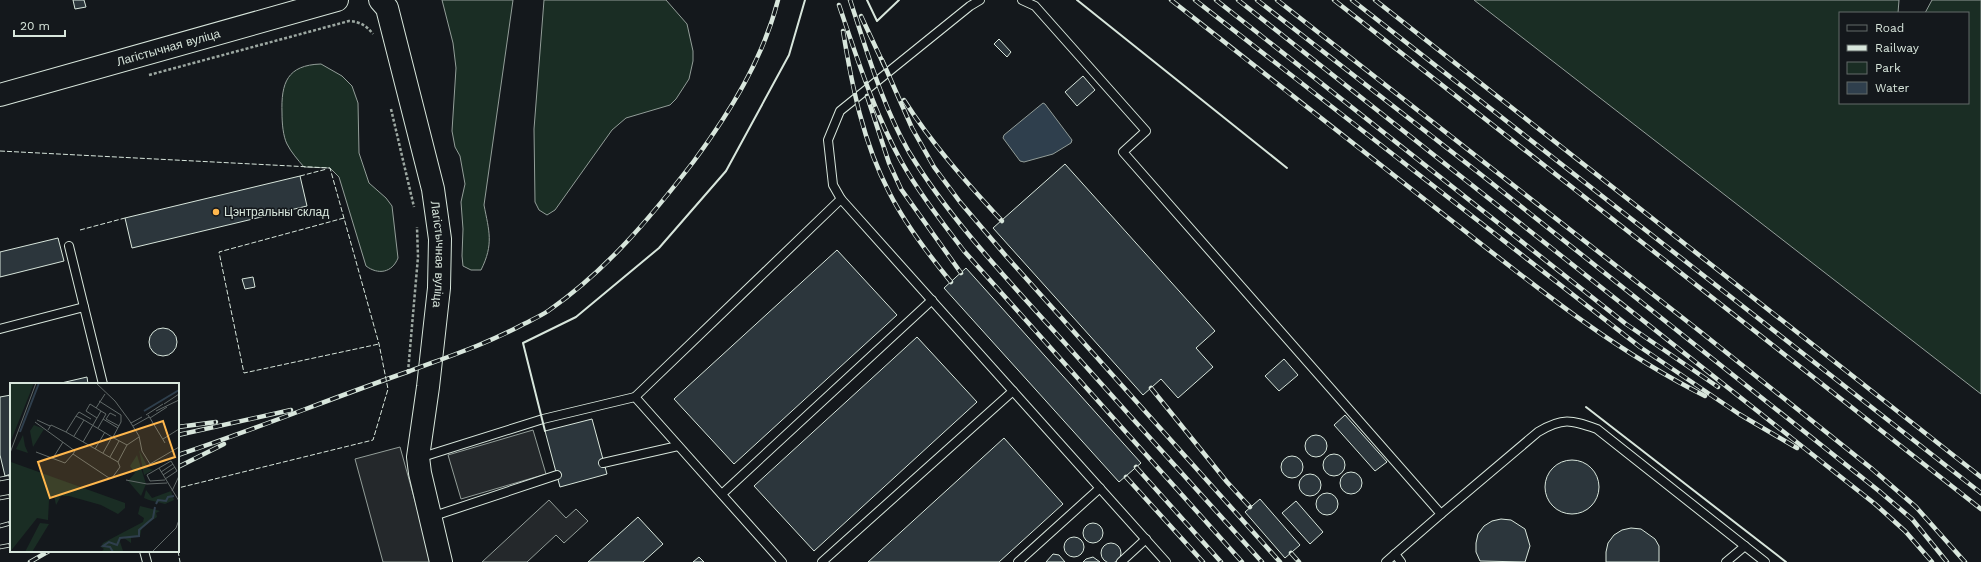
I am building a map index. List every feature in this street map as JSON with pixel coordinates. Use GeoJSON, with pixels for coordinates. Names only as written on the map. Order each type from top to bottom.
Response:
{"type":"FeatureCollection","features":[{"type":"Feature","properties":{"kind":"street","name":"Лагістычная вуліца"},"geometry":{"type":"LineString","coordinates":[[0,95],[338,0]]}},
{"type":"Feature","properties":{"kind":"street","name":"Лагістычная вуліца"},"geometry":{"type":"LineString","coordinates":[[380,0],[387,8],[433,189],[440,239],[439,288],[418,458],[429,518],[441,562]]}},
{"type":"Feature","properties":{"kind":"lane"},"geometry":{"type":"LineString","coordinates":[[980,0],[970,6],[840,111],[828,140],[833,185],[841,198],[1166,562]]}},
{"type":"Feature","properties":{"kind":"lane"},"geometry":{"type":"LineString","coordinates":[[1022,0],[1035,6],[1146,131],[1123,152],[1441,514]]}},
{"type":"Feature","properties":{"kind":"lane"},"geometry":{"type":"LineString","coordinates":[[418,458],[543,419],[635,397],[841,198]]}},
{"type":"Feature","properties":{"kind":"lane"},"geometry":{"type":"LineString","coordinates":[[70,246],[103,383]]}},
{"type":"Feature","properties":{"kind":"lane"},"geometry":{"type":"LineString","coordinates":[[722,494],[932,300]]}},
{"type":"Feature","properties":{"kind":"lane"},"geometry":{"type":"LineString","coordinates":[[0,329],[84,307]]}},
{"type":"Feature","properties":{"kind":"lane"},"geometry":{"type":"LineString","coordinates":[[822,562],[1013,391]]}},
{"type":"Feature","properties":{"kind":"lane"},"geometry":{"type":"LineString","coordinates":[[635,397],[782,562]]}},
{"type":"Feature","properties":{"kind":"lane"},"geometry":{"type":"LineString","coordinates":[[1386,562],[1538,432],[1553,423],[1573,421],[1597,429],[1765,562]]}},
{"type":"Feature","properties":{"kind":"lane"},"geometry":{"type":"LineString","coordinates":[[603,463],[678,446]]}},
{"type":"Feature","properties":{"kind":"lane"},"geometry":{"type":"LineString","coordinates":[[429,518],[557,475]]}},
{"type":"Feature","properties":{"kind":"lane"},"geometry":{"type":"LineString","coordinates":[[1018,562],[1100,488]]}},
{"type":"Feature","properties":{"kind":"lane"},"geometry":{"type":"LineString","coordinates":[[1121,562],[1146,539]]}},
{"type":"Feature","properties":{"kind":"lane"},"geometry":{"type":"LineString","coordinates":[[1726,562],[1746,546]]}},
{"type":"Feature","properties":{"kind":"lane"},"geometry":{"type":"LineString","coordinates":[[144,552],[147,562]]}},
{"type":"Feature","properties":{"kind":"lane"},"geometry":{"type":"LineString","coordinates":[[1395,554],[1401,562]]}},
{"type":"Feature","properties":{"kind":"path"},"geometry":{"type":"LineString","coordinates":[[144,76],[349,21],[367,26],[373,33],[374,41]]}},
{"type":"Feature","properties":{"kind":"path"},"geometry":{"type":"LineString","coordinates":[[389,102],[415,210]]}},
{"type":"Feature","properties":{"kind":"path"},"geometry":{"type":"LineString","coordinates":[[408,378],[418,257],[417,226]]}},
{"type":"Feature","properties":{"kind":"green space"},"geometry":{"type":"Polygon","coordinates":[[[442,0],[513,0],[484,205],[489,230],[489,245],[488,253],[481,270],[471,270],[463,266],[461,202],[465,184],[460,156],[455,147],[452,131],[456,68],[453,43],[442,0]]]}},
{"type":"Feature","properties":{"kind":"green space"},"geometry":{"type":"Polygon","coordinates":[[[544,0],[666,0],[687,24],[693,51],[693,61],[689,79],[676,99],[670,105],[626,118],[612,130],[555,210],[547,215],[539,210],[535,202],[534,129],[544,0]]]}},
{"type":"Feature","properties":{"kind":"green space"},"geometry":{"type":"Polygon","coordinates":[[[1474,0],[1899,0],[1898,12],[1839,12],[1839,104],[1969,104],[1969,12],[1926,12],[1932,0],[1981,0],[1981,394],[1474,0]]]}},
{"type":"Feature","properties":{"kind":"green space"},"geometry":{"type":"Polygon","coordinates":[[[321,64],[342,76],[352,86],[358,103],[359,153],[369,183],[386,198],[392,206],[398,258],[392,267],[384,271],[375,271],[366,266],[339,177],[330,168],[304,167],[287,144],[282,121],[282,102],[285,85],[293,72],[310,65],[321,64]]]}},
{"type":"Feature","properties":{"kind":"shaded area"},"geometry":{"type":"Polygon","coordinates":[[[533,430],[546,474],[461,499],[448,455],[533,430]]]}},
{"type":"Feature","properties":{"kind":"shaded area"},"geometry":{"type":"Polygon","coordinates":[[[400,447],[432,562],[383,562],[355,459],[400,447]]]}},
{"type":"Feature","properties":{"kind":"shaded area"},"geometry":{"type":"Polygon","coordinates":[[[549,500],[566,518],[576,509],[588,521],[564,543],[556,535],[527,562],[482,562],[549,500]]]}},
{"type":"Feature","properties":{"kind":"water"},"geometry":{"type":"Polygon","coordinates":[[[1043,103],[1072,140],[1071,143],[1053,154],[1024,162],[1020,161],[1003,138],[1004,135],[1043,103]]]}},
{"type":"Feature","properties":{"kind":"building"},"geometry":{"type":"Polygon","coordinates":[[[73,0],[84,0],[86,7],[75,9],[73,0]]]}},
{"type":"Feature","properties":{"kind":"building"},"geometry":{"type":"Polygon","coordinates":[[[999,39],[1011,52],[1007,57],[994,44],[999,39]]]}},
{"type":"Feature","properties":{"kind":"building"},"geometry":{"type":"Polygon","coordinates":[[[1083,76],[1095,90],[1077,106],[1065,92],[1083,76]]]}},
{"type":"Feature","properties":{"kind":"building"},"geometry":{"type":"Polygon","coordinates":[[[1065,164],[1215,331],[1196,348],[1213,367],[1178,398],[1161,379],[1143,395],[993,228],[1065,164]]]}},
{"type":"Feature","properties":{"kind":"building","name":"Цэнтральны склад"},"geometry":{"type":"Polygon","coordinates":[[[300,176],[307,206],[132,248],[125,218],[300,176]]]}},
{"type":"Feature","properties":{"kind":"building"},"geometry":{"type":"Polygon","coordinates":[[[58,238],[64,261],[0,277],[0,252],[58,238]]]}},
{"type":"Feature","properties":{"kind":"building"},"geometry":{"type":"Polygon","coordinates":[[[837,250],[897,315],[734,464],[674,399],[837,250]]]}},
{"type":"Feature","properties":{"kind":"building"},"geometry":{"type":"Polygon","coordinates":[[[966,268],[1141,463],[1119,482],[944,288],[966,268]]]}},
{"type":"Feature","properties":{"kind":"building"},"geometry":{"type":"Polygon","coordinates":[[[253,277],[255,287],[245,289],[242,279],[253,277]]]}},
{"type":"Feature","properties":{"kind":"building"},"geometry":{"type":"Polygon","coordinates":[[[163,328],[173,332],[177,342],[173,352],[163,356],[153,352],[149,342],[153,332],[163,328]]]}},
{"type":"Feature","properties":{"kind":"building"},"geometry":{"type":"Polygon","coordinates":[[[917,337],[977,402],[814,551],[754,486],[917,337]]]}},
{"type":"Feature","properties":{"kind":"building"},"geometry":{"type":"Polygon","coordinates":[[[1284,359],[1298,375],[1279,391],[1265,376],[1284,359]]]}},
{"type":"Feature","properties":{"kind":"building"},"geometry":{"type":"Polygon","coordinates":[[[87,377],[88,383],[61,383],[87,377]]]}},
{"type":"Feature","properties":{"kind":"building"},"geometry":{"type":"Polygon","coordinates":[[[10,395],[10,474],[5,476],[0,455],[0,397],[10,395]]]}},
{"type":"Feature","properties":{"kind":"building"},"geometry":{"type":"Polygon","coordinates":[[[1345,415],[1387,462],[1375,471],[1334,425],[1345,415]]]}},
{"type":"Feature","properties":{"kind":"building"},"geometry":{"type":"Polygon","coordinates":[[[592,419],[607,474],[560,487],[545,431],[592,419]]]}},
{"type":"Feature","properties":{"kind":"building"},"geometry":{"type":"Polygon","coordinates":[[[1316,435],[1324,438],[1327,446],[1324,454],[1316,457],[1308,454],[1305,446],[1308,438],[1316,435]]]}},
{"type":"Feature","properties":{"kind":"building"},"geometry":{"type":"Polygon","coordinates":[[[1004,438],[1063,504],[999,562],[868,562],[1004,438]]]}},
{"type":"Feature","properties":{"kind":"building"},"geometry":{"type":"Polygon","coordinates":[[[1334,454],[1342,457],[1345,465],[1342,473],[1334,476],[1326,473],[1323,465],[1326,457],[1334,454]]]}},
{"type":"Feature","properties":{"kind":"building"},"geometry":{"type":"Polygon","coordinates":[[[1292,456],[1300,459],[1303,467],[1300,475],[1292,478],[1284,475],[1281,467],[1284,459],[1292,456]]]}},
{"type":"Feature","properties":{"kind":"building"},"geometry":{"type":"Polygon","coordinates":[[[1567,460],[1577,460],[1587,464],[1595,472],[1599,482],[1599,492],[1595,502],[1587,510],[1577,514],[1567,514],[1557,510],[1549,502],[1545,492],[1545,482],[1549,472],[1557,464],[1567,460]]]}},
{"type":"Feature","properties":{"kind":"building"},"geometry":{"type":"Polygon","coordinates":[[[1351,472],[1359,475],[1362,483],[1359,491],[1351,494],[1343,491],[1340,483],[1343,475],[1351,472]]]}},
{"type":"Feature","properties":{"kind":"building"},"geometry":{"type":"Polygon","coordinates":[[[1310,474],[1318,477],[1321,485],[1318,493],[1310,496],[1302,493],[1299,485],[1302,477],[1310,474]]]}},
{"type":"Feature","properties":{"kind":"building"},"geometry":{"type":"Polygon","coordinates":[[[1327,493],[1335,496],[1338,504],[1335,512],[1327,515],[1319,512],[1316,504],[1319,496],[1327,493]]]}},
{"type":"Feature","properties":{"kind":"building"},"geometry":{"type":"Polygon","coordinates":[[[1260,499],[1300,545],[1285,558],[1245,512],[1260,499]]]}},
{"type":"Feature","properties":{"kind":"building"},"geometry":{"type":"Polygon","coordinates":[[[1296,501],[1323,532],[1310,544],[1282,513],[1296,501]]]}},
{"type":"Feature","properties":{"kind":"building"},"geometry":{"type":"Polygon","coordinates":[[[638,517],[663,544],[643,562],[588,562],[638,517]]]}},
{"type":"Feature","properties":{"kind":"building"},"geometry":{"type":"Polygon","coordinates":[[[1501,519],[1511,520],[1525,529],[1530,546],[1525,562],[1480,561],[1476,552],[1478,534],[1484,526],[1492,521],[1501,519]]]}},
{"type":"Feature","properties":{"kind":"building"},"geometry":{"type":"Polygon","coordinates":[[[1093,523],[1100,526],[1103,533],[1100,540],[1093,543],[1086,540],[1083,533],[1086,526],[1093,523]]]}},
{"type":"Feature","properties":{"kind":"building"},"geometry":{"type":"Polygon","coordinates":[[[1631,528],[1641,529],[1655,539],[1659,546],[1659,562],[1606,562],[1608,543],[1614,535],[1622,530],[1631,528]]]}},
{"type":"Feature","properties":{"kind":"building"},"geometry":{"type":"Polygon","coordinates":[[[1074,537],[1081,540],[1084,547],[1081,554],[1074,557],[1067,554],[1064,547],[1067,540],[1074,537]]]}},
{"type":"Feature","properties":{"kind":"building"},"geometry":{"type":"Polygon","coordinates":[[[1111,543],[1118,546],[1121,553],[1118,560],[1111,563],[1104,560],[1101,553],[1104,546],[1111,543]]]}},
{"type":"Feature","properties":{"kind":"building"},"geometry":{"type":"Polygon","coordinates":[[[1053,554],[1059,555],[1065,562],[1046,562],[1053,554]]]}},
{"type":"Feature","properties":{"kind":"building"},"geometry":{"type":"Polygon","coordinates":[[[699,557],[704,562],[693,562],[699,557]]]}},
{"type":"Feature","properties":{"kind":"building"},"geometry":{"type":"Polygon","coordinates":[[[1093,557],[1100,562],[1083,562],[1086,559],[1093,557]]]}},
{"type":"Feature","properties":{"kind":"railway"},"geometry":{"type":"LineString","coordinates":[[179,455],[479,345],[548,311],[589,279],[627,242],[694,161],[744,84],[764,43],[778,0]]}},
{"type":"Feature","properties":{"kind":"railway"},"geometry":{"type":"LineString","coordinates":[[850,0],[876,78],[899,134],[925,177],[943,202],[1002,273],[1262,562]]}},
{"type":"Feature","properties":{"kind":"railway"},"geometry":{"type":"LineString","coordinates":[[1171,0],[1540,290],[1604,336],[1670,377],[1705,396]]}},
{"type":"Feature","properties":{"kind":"railway"},"geometry":{"type":"LineString","coordinates":[[1195,0],[1640,347],[1739,414],[1797,448]]}},
{"type":"Feature","properties":{"kind":"railway"},"geometry":{"type":"LineString","coordinates":[[1216,0],[1626,324],[1718,387]]}},
{"type":"Feature","properties":{"kind":"railway"},"geometry":{"type":"LineString","coordinates":[[1238,0],[1875,504],[1905,531],[1932,562]]}},
{"type":"Feature","properties":{"kind":"railway"},"geometry":{"type":"LineString","coordinates":[[1257,0],[1479,173],[1879,491],[1912,519],[1947,562]]}},
{"type":"Feature","properties":{"kind":"railway"},"geometry":{"type":"LineString","coordinates":[[1277,0],[1702,333],[1871,468],[1916,507],[1965,562]]}},
{"type":"Feature","properties":{"kind":"railway"},"geometry":{"type":"LineString","coordinates":[[1334,0],[1981,509]]}},
{"type":"Feature","properties":{"kind":"railway"},"geometry":{"type":"LineString","coordinates":[[1352,0],[1981,493]]}},
{"type":"Feature","properties":{"kind":"railway"},"geometry":{"type":"LineString","coordinates":[[1375,0],[1981,477]]}},
{"type":"Feature","properties":{"kind":"railway"},"geometry":{"type":"LineString","coordinates":[[839,5],[852,45],[882,123],[901,161],[931,207],[964,251],[1242,562]]}},
{"type":"Feature","properties":{"kind":"railway"},"geometry":{"type":"LineString","coordinates":[[861,16],[884,65]]}},
{"type":"Feature","properties":{"kind":"railway"},"geometry":{"type":"LineString","coordinates":[[843,31],[850,72],[865,134],[880,173],[895,204],[925,250],[951,282]]}},
{"type":"Feature","properties":{"kind":"railway"},"geometry":{"type":"LineString","coordinates":[[882,60],[912,128],[934,167],[960,202],[1006,256],[1280,562]]}},
{"type":"Feature","properties":{"kind":"railway"},"geometry":{"type":"LineString","coordinates":[[867,96],[889,163],[901,189],[961,273]]}},
{"type":"Feature","properties":{"kind":"railway"},"geometry":{"type":"LineString","coordinates":[[904,100],[938,147],[1002,221]]}},
{"type":"Feature","properties":{"kind":"railway"},"geometry":{"type":"LineString","coordinates":[[1151,388],[1227,482],[1250,507]]}},
{"type":"Feature","properties":{"kind":"railway"},"geometry":{"type":"LineString","coordinates":[[179,435],[291,410]]}},
{"type":"Feature","properties":{"kind":"railway"},"geometry":{"type":"LineString","coordinates":[[179,427],[216,422]]}},
{"type":"Feature","properties":{"kind":"railway"},"geometry":{"type":"LineString","coordinates":[[179,466],[224,444]]}},
{"type":"Feature","properties":{"kind":"railway"},"geometry":{"type":"LineString","coordinates":[[1136,467],[1221,562]]}},
{"type":"Feature","properties":{"kind":"railway"},"geometry":{"type":"LineString","coordinates":[[0,479],[10,477]]}},
{"type":"Feature","properties":{"kind":"railway"},"geometry":{"type":"LineString","coordinates":[[1126,477],[1203,562]]}},
{"type":"Feature","properties":{"kind":"railway"},"geometry":{"type":"LineString","coordinates":[[0,498],[10,496]]}},
{"type":"Feature","properties":{"kind":"railway"},"geometry":{"type":"LineString","coordinates":[[0,526],[10,523]]}},
{"type":"Feature","properties":{"kind":"railway"},"geometry":{"type":"LineString","coordinates":[[0,547],[10,545]]}},
{"type":"Feature","properties":{"kind":"railway"},"geometry":{"type":"LineString","coordinates":[[30,562],[47,552]]}},
{"type":"Feature","properties":{"kind":"railway"},"geometry":{"type":"LineString","coordinates":[[1291,553],[1299,562]]}},
{"type":"Feature","properties":{"kind":"fence"},"geometry":{"type":"LineString","coordinates":[[0,151],[330,168],[379,344],[388,389],[373,440],[179,488]]}},
{"type":"Feature","properties":{"kind":"fence"},"geometry":{"type":"LineString","coordinates":[[300,176],[327,169]]}},
{"type":"Feature","properties":{"kind":"fence"},"geometry":{"type":"LineString","coordinates":[[80,230],[125,218]]}},
{"type":"Feature","properties":{"kind":"fence"},"geometry":{"type":"LineString","coordinates":[[344,218],[219,252],[244,373],[379,344]]}},
{"type":"Feature","properties":{"kind":"fence"},"geometry":{"type":"LineString","coordinates":[[178,552],[180,562]]}},
{"type":"Feature","properties":{"kind":"wall"},"geometry":{"type":"LineString","coordinates":[[545,431],[523,343],[576,317],[659,248],[726,171],[789,55],[805,0]]}},
{"type":"Feature","properties":{"kind":"wall"},"geometry":{"type":"LineString","coordinates":[[867,0],[877,21],[899,0]]}},
{"type":"Feature","properties":{"kind":"wall"},"geometry":{"type":"LineString","coordinates":[[1077,0],[1287,168]]}},
{"type":"Feature","properties":{"kind":"wall"},"geometry":{"type":"LineString","coordinates":[[1586,407],[1786,562]]}},
{"type":"Feature","properties":{"kind":"place","name":"Цэнтральны склад"},"geometry":{"type":"Point","coordinates":[216,212]}}]}
